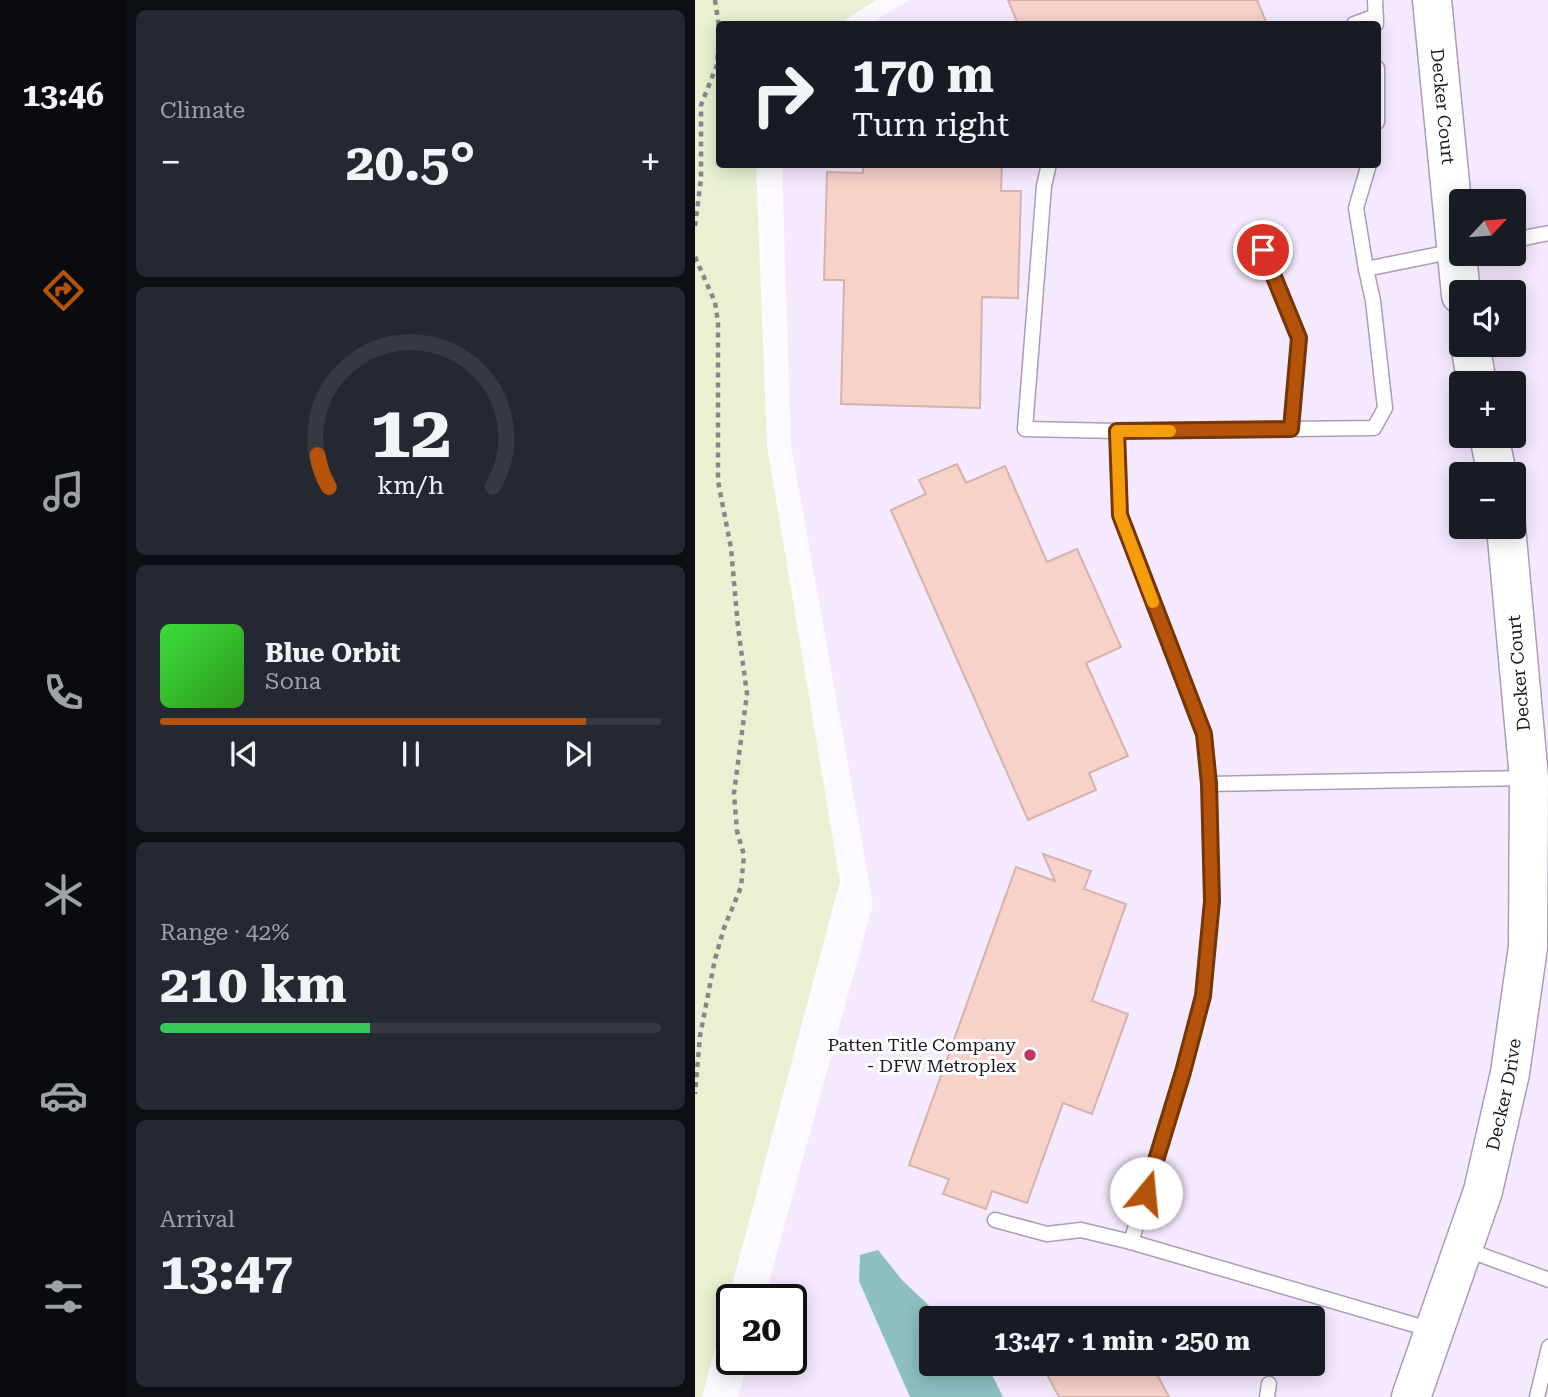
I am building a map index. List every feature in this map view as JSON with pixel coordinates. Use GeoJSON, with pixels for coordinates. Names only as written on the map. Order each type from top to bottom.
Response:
{"type":"FeatureCollection","features":[{"type":"Feature","properties":{"kind":"street","name":"Decker Court"},"geometry":{"type":"LineString","coordinates":[[1432,0],[1452,189]]}},
{"type":"Feature","properties":{"kind":"street","name":"Decker Court"},"geometry":{"type":"LineString","coordinates":[[1507,539],[1529,778]]}},
{"type":"Feature","properties":{"kind":"street","name":"Decker Drive"},"geometry":{"type":"LineString","coordinates":[[1411,1397],[1484,1191],[1510,1073],[1528,947],[1529,778]]}},
{"type":"Feature","properties":{"kind":"lane"},"geometry":{"type":"LineString","coordinates":[[1375,0],[1376,20]]}},
{"type":"Feature","properties":{"kind":"lane"},"geometry":{"type":"LineString","coordinates":[[1048,168],[1044,186],[1025,429],[1117,431],[1374,428],[1385,408],[1373,301],[1356,208],[1368,168]]}},
{"type":"Feature","properties":{"kind":"lane"},"geometry":{"type":"LineString","coordinates":[[1526,238],[1548,233]]}},
{"type":"Feature","properties":{"kind":"lane"},"geometry":{"type":"LineString","coordinates":[[1263,250],[1299,338],[1291,429]]}},
{"type":"Feature","properties":{"kind":"lane"},"geometry":{"type":"LineString","coordinates":[[1366,269],[1449,252]]}},
{"type":"Feature","properties":{"kind":"lane"},"geometry":{"type":"LineString","coordinates":[[1117,431],[1120,515],[1204,734],[1209,784],[1212,901],[1203,996],[1183,1072],[1131,1242]]}},
{"type":"Feature","properties":{"kind":"lane"},"geometry":{"type":"LineString","coordinates":[[1209,784],[1529,778]]}},
{"type":"Feature","properties":{"kind":"lane"},"geometry":{"type":"LineString","coordinates":[[995,1220],[1047,1234],[1081,1230],[1131,1242],[1433,1331]]}},
{"type":"Feature","properties":{"kind":"lane"},"geometry":{"type":"LineString","coordinates":[[1464,1249],[1548,1280]]}},
{"type":"Feature","properties":{"kind":"lane"},"geometry":{"type":"LineString","coordinates":[[1537,1397],[1548,1347]]}},
{"type":"Feature","properties":{"kind":"path"},"geometry":{"type":"LineString","coordinates":[[715,0],[718,21]]}},
{"type":"Feature","properties":{"kind":"path"},"geometry":{"type":"LineString","coordinates":[[695,226],[701,179],[701,105],[716,68]]}},
{"type":"Feature","properties":{"kind":"path"},"geometry":{"type":"LineString","coordinates":[[695,257],[715,302],[718,323],[718,481],[731,548],[747,694],[734,793],[737,831],[744,855],[741,887],[715,959],[700,1037],[695,1094]]}},
{"type":"Feature","properties":{"kind":"shaded area"},"geometry":{"type":"Polygon","coordinates":[[[909,0],[1548,0],[1548,1397],[738,1397],[744,1375],[807,1375],[807,1284],[768,1284],[873,904],[791,445],[782,168],[1381,168],[1381,21],[875,21],[909,0]]]}},
{"type":"Feature","properties":{"kind":"green space"},"geometry":{"type":"Polygon","coordinates":[[[695,0],[876,0],[844,21],[716,21],[716,168],[756,168],[767,446],[840,881],[732,1284],[716,1284],[716,1345],[702,1397],[695,1397],[695,0]]]}},
{"type":"Feature","properties":{"kind":"water"},"geometry":{"type":"Polygon","coordinates":[[[878,1250],[902,1280],[929,1306],[919,1306],[919,1376],[992,1376],[1003,1397],[910,1397],[859,1281],[860,1255],[878,1250]]]}},
{"type":"Feature","properties":{"kind":"building"},"geometry":{"type":"Polygon","coordinates":[[[1008,0],[1257,0],[1266,21],[1017,21],[1008,0]]]}},
{"type":"Feature","properties":{"kind":"building"},"geometry":{"type":"Polygon","coordinates":[[[863,168],[1002,168],[1001,191],[1021,191],[1018,298],[982,297],[980,408],[841,404],[844,280],[824,280],[827,172],[863,173],[863,168]]]}},
{"type":"Feature","properties":{"kind":"building"},"geometry":{"type":"Polygon","coordinates":[[[957,464],[966,483],[1005,466],[1047,562],[1077,549],[1121,647],[1086,663],[1128,756],[1089,773],[1096,790],[1028,820],[891,510],[926,494],[919,480],[957,464]]]}},
{"type":"Feature","properties":{"kind":"building"},"geometry":{"type":"Polygon","coordinates":[[[1043,854],[1091,871],[1084,889],[1126,904],[1092,1001],[1128,1014],[1092,1114],[1063,1103],[1027,1203],[992,1191],[986,1209],[943,1194],[949,1179],[909,1165],[1016,867],[1055,881],[1043,854]]]}},
{"type":"Feature","properties":{"kind":"building"},"geometry":{"type":"Polygon","coordinates":[[[1048,1376],[1158,1376],[1169,1397],[1059,1397],[1048,1376]]]}},
{"type":"Feature","properties":{"kind":"slow traffic"},"geometry":{"type":"LineString","coordinates":[[1153,602],[1120,515],[1117,431],[1170,431]]}},
{"type":"Feature","properties":{"kind":"place","name":"Patten Title Company - DFW Metroplex"},"geometry":{"type":"Point","coordinates":[1030,1055]}},
{"type":"Feature","properties":{"kind":"route"},"geometry":{"type":"LineString","coordinates":[[1146,1193],[1203,996],[1212,901],[1209,784],[1204,734],[1120,515],[1117,431],[1291,429],[1299,338],[1263,250]]}}]}
